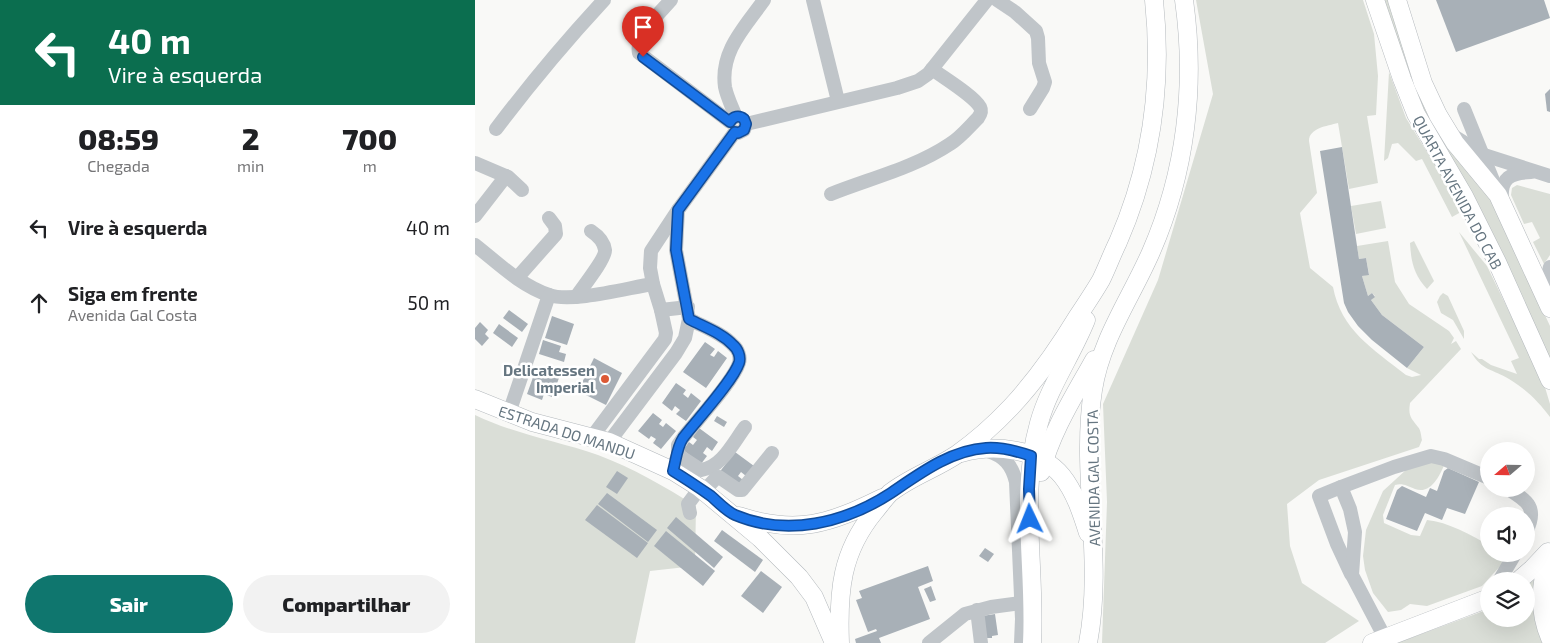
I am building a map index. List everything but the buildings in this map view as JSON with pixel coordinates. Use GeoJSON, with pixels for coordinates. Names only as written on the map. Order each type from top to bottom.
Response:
{"type":"FeatureCollection","features":[{"type":"Feature","properties":{"kind":"main road"},"geometry":{"type":"LineString","coordinates":[[1031,643],[1030,519],[1039,422],[1056,381],[1079,338],[1101,279],[1131,211],[1143,173],[1153,128],[1158,58],[1154,0]]}},
{"type":"Feature","properties":{"kind":"main road","name":"AVENIDA GAL COSTA"},"geometry":{"type":"LineString","coordinates":[[1088,643],[1091,625],[1095,555],[1090,450],[1090,417],[1093,388],[1107,338],[1151,252],[1163,222],[1179,165],[1186,130],[1190,90],[1188,30],[1184,0]]}},
{"type":"Feature","properties":{"kind":"main road","name":"QUARTA AVENIDA DO CAB"},"geometry":{"type":"LineString","coordinates":[[1375,0],[1416,114],[1464,196],[1490,247],[1550,380]]}},
{"type":"Feature","properties":{"kind":"main road","name":"QUARTA AVENIDA DO CAB"},"geometry":{"type":"LineString","coordinates":[[1397,0],[1423,83],[1445,128],[1461,151],[1494,189],[1550,308]]}},
{"type":"Feature","properties":{"kind":"main road"},"geometry":{"type":"LineString","coordinates":[[840,643],[841,585],[845,566],[860,531],[889,494],[913,478],[955,455],[985,432],[1011,408],[1057,352],[1101,279]]}},
{"type":"Feature","properties":{"kind":"main road"},"geometry":{"type":"LineString","coordinates":[[1037,458],[1107,338]]}},
{"type":"Feature","properties":{"kind":"main road","name":"ESTRADA DO MANDU"},"geometry":{"type":"LineString","coordinates":[[475,399],[532,422],[592,437],[675,463],[702,490],[733,514],[778,554],[799,577],[813,597],[834,643]]}},
{"type":"Feature","properties":{"kind":"main road"},"geometry":{"type":"LineString","coordinates":[[955,455],[979,449],[1007,449],[1037,458],[1062,476],[1069,487],[1083,516],[1095,555]]}},
{"type":"Feature","properties":{"kind":"main road","name":"ESTRADA DO MANDU"},"geometry":{"type":"LineString","coordinates":[[733,514],[762,523],[793,527],[813,525],[858,510],[889,494]]}},
{"type":"Feature","properties":{"kind":"main road"},"geometry":{"type":"LineString","coordinates":[[1528,572],[1550,550]]}},
{"type":"Feature","properties":{"kind":"main road"},"geometry":{"type":"LineString","coordinates":[[1550,554],[1543,577],[1541,598],[1544,622],[1550,638]]}},
{"type":"Feature","properties":{"kind":"main road"},"geometry":{"type":"LineString","coordinates":[[1386,639],[1480,601]]}},
{"type":"Feature","properties":{"kind":"street"},"geometry":{"type":"LineString","coordinates":[[496,129],[529,86],[604,0]]}},
{"type":"Feature","properties":{"kind":"street"},"geometry":{"type":"LineString","coordinates":[[671,0],[640,36],[637,46],[639,53],[737,124]]}},
{"type":"Feature","properties":{"kind":"street"},"geometry":{"type":"LineString","coordinates":[[737,124],[725,89],[724,69],[730,49],[764,0]]}},
{"type":"Feature","properties":{"kind":"street"},"geometry":{"type":"LineString","coordinates":[[813,0],[838,101]]}},
{"type":"Feature","properties":{"kind":"street"},"geometry":{"type":"LineString","coordinates":[[592,437],[665,339],[666,333],[661,310],[653,284],[651,251],[737,124],[918,81],[933,70],[987,0]]}},
{"type":"Feature","properties":{"kind":"street"},"geometry":{"type":"LineString","coordinates":[[997,0],[1015,12],[1036,31],[1039,62],[1045,82],[1030,109]]}},
{"type":"Feature","properties":{"kind":"street"},"geometry":{"type":"LineString","coordinates":[[831,194],[861,181],[908,166],[951,144],[979,118],[981,108],[975,100],[933,70]]}},
{"type":"Feature","properties":{"kind":"street"},"geometry":{"type":"LineString","coordinates":[[1464,109],[1502,203]]}},
{"type":"Feature","properties":{"kind":"street"},"geometry":{"type":"LineString","coordinates":[[1445,128],[1462,142],[1483,155],[1550,176]]}},
{"type":"Feature","properties":{"kind":"street"},"geometry":{"type":"LineString","coordinates":[[475,163],[506,176],[522,190]]}},
{"type":"Feature","properties":{"kind":"street"},"geometry":{"type":"LineString","coordinates":[[1502,203],[1502,188],[1507,178],[1520,173],[1535,172]]}},
{"type":"Feature","properties":{"kind":"street"},"geometry":{"type":"LineString","coordinates":[[475,216],[506,176]]}},
{"type":"Feature","properties":{"kind":"street"},"geometry":{"type":"LineString","coordinates":[[609,442],[676,353],[685,338],[689,313],[676,250],[678,210]]}},
{"type":"Feature","properties":{"kind":"street"},"geometry":{"type":"LineString","coordinates":[[517,278],[556,234],[555,226],[549,218]]}},
{"type":"Feature","properties":{"kind":"street"},"geometry":{"type":"LineString","coordinates":[[576,297],[605,255],[604,246],[591,231]]}},
{"type":"Feature","properties":{"kind":"street"},"geometry":{"type":"LineString","coordinates":[[475,245],[517,278],[549,295],[567,298],[653,284]]}},
{"type":"Feature","properties":{"kind":"street"},"geometry":{"type":"LineString","coordinates":[[651,251],[676,250]]}},
{"type":"Feature","properties":{"kind":"street"},"geometry":{"type":"LineString","coordinates":[[1550,267],[1548,274],[1550,285]]}},
{"type":"Feature","properties":{"kind":"street"},"geometry":{"type":"LineString","coordinates":[[509,413],[549,295]]}},
{"type":"Feature","properties":{"kind":"street"},"geometry":{"type":"LineString","coordinates":[[661,310],[689,313],[733,345],[739,353],[739,364],[726,384],[678,446],[675,463],[701,470],[710,468],[720,460],[745,427]]}},
{"type":"Feature","properties":{"kind":"street"},"geometry":{"type":"LineString","coordinates":[[979,449],[1007,460],[1014,474],[1017,492],[1021,643]]}},
{"type":"Feature","properties":{"kind":"street"},"geometry":{"type":"LineString","coordinates":[[690,514],[688,504],[716,478],[719,477],[737,490],[742,490],[772,453]]}},
{"type":"Feature","properties":{"kind":"street"},"geometry":{"type":"LineString","coordinates":[[1386,639],[1337,544],[1319,496],[1386,470],[1431,456],[1480,474]]}},
{"type":"Feature","properties":{"kind":"street"},"geometry":{"type":"LineString","coordinates":[[1341,487],[1350,509],[1355,532],[1352,574]]}},
{"type":"Feature","properties":{"kind":"street"},"geometry":{"type":"LineString","coordinates":[[1519,498],[1530,507]]}},
{"type":"Feature","properties":{"kind":"street"},"geometry":{"type":"LineString","coordinates":[[929,643],[943,638],[965,614],[977,610],[1021,603]]}},
{"type":"Feature","properties":{"kind":"street"},"geometry":{"type":"LineString","coordinates":[[977,610],[981,643]]}},
{"type":"Feature","properties":{"kind":"shaded area"},"geometry":{"type":"Polygon","coordinates":[[[1196,0],[1363,0],[1374,34],[1378,76],[1376,115],[1367,116],[1378,183],[1349,189],[1338,123],[1319,128],[1312,133],[1309,141],[1317,193],[1300,213],[1310,268],[1333,287],[1343,315],[1360,337],[1406,375],[1412,377],[1421,375],[1407,368],[1424,347],[1382,315],[1371,300],[1375,296],[1372,293],[1368,296],[1362,276],[1369,274],[1366,258],[1359,259],[1357,246],[1388,241],[1395,282],[1409,304],[1449,331],[1454,338],[1451,344],[1456,341],[1461,349],[1410,403],[1409,411],[1421,433],[1422,440],[1419,447],[1319,480],[1287,504],[1290,546],[1302,583],[1359,621],[1325,643],[1102,643],[1107,502],[1103,404],[1158,280],[1213,94],[1196,0]]]}},
{"type":"Feature","properties":{"kind":"shaded area"},"geometry":{"type":"Polygon","coordinates":[[[1382,0],[1393,0],[1420,90],[1492,201],[1550,326],[1550,361],[1424,113],[1382,0]]]}},
{"type":"Feature","properties":{"kind":"shaded area"},"geometry":{"type":"Polygon","coordinates":[[[1389,72],[1406,118],[1437,168],[1461,212],[1452,217],[1422,159],[1416,161],[1398,143],[1392,144],[1388,158],[1384,161],[1389,72]]]}},
{"type":"Feature","properties":{"kind":"shaded area"},"geometry":{"type":"Polygon","coordinates":[[[1517,185],[1550,194],[1550,255],[1544,264],[1533,242],[1540,238],[1532,222],[1524,224],[1511,195],[1512,188],[1517,185]]]}},
{"type":"Feature","properties":{"kind":"shaded area"},"geometry":{"type":"Polygon","coordinates":[[[1381,201],[1386,228],[1356,234],[1351,206],[1381,201]]]}},
{"type":"Feature","properties":{"kind":"shaded area"},"geometry":{"type":"Polygon","coordinates":[[[1459,232],[1487,266],[1544,384],[1550,404],[1550,417],[1527,392],[1509,379],[1479,363],[1471,352],[1479,359],[1491,365],[1517,374],[1511,361],[1519,358],[1459,232]]]}},
{"type":"Feature","properties":{"kind":"shaded area"},"geometry":{"type":"Polygon","coordinates":[[[1414,241],[1434,281],[1427,289],[1419,279],[1412,262],[1410,243],[1414,241]]]}},
{"type":"Feature","properties":{"kind":"shaded area"},"geometry":{"type":"Polygon","coordinates":[[[1443,293],[1448,296],[1464,331],[1464,339],[1453,320],[1441,313],[1437,302],[1443,293]]]}},
{"type":"Feature","properties":{"kind":"shaded area"},"geometry":{"type":"Polygon","coordinates":[[[475,415],[505,427],[611,460],[649,478],[696,506],[695,566],[650,571],[635,643],[475,643],[475,415]]]}},
{"type":"Feature","properties":{"kind":"shaded area"},"geometry":{"type":"Polygon","coordinates":[[[1424,459],[1445,463],[1438,478],[1426,489],[1421,490],[1398,484],[1395,485],[1383,515],[1384,523],[1411,535],[1420,536],[1427,520],[1443,523],[1480,540],[1480,562],[1503,563],[1495,572],[1480,572],[1480,587],[1427,606],[1410,604],[1401,610],[1388,612],[1373,593],[1365,570],[1363,556],[1366,530],[1383,491],[1407,469],[1424,459]]]}},
{"type":"Feature","properties":{"kind":"shaded area"},"geometry":{"type":"Polygon","coordinates":[[[1480,612],[1480,627],[1535,627],[1535,615],[1545,643],[1397,643],[1480,612]]]}},
{"type":"Feature","properties":{"kind":"place","name":"Delicatessen Imperial"},"geometry":{"type":"Point","coordinates":[605,379]}},
{"type":"Feature","properties":{"kind":"route"},"geometry":{"type":"LineString","coordinates":[[643,57],[730,122],[733,118],[739,116],[744,119],[746,124],[744,130],[738,133],[735,132],[678,210],[676,250],[689,319],[733,345],[739,353],[739,364],[726,384],[678,446],[678,455],[673,471],[700,488],[733,514],[762,523],[793,527],[829,521],[858,510],[955,455],[986,448],[1007,449],[1031,456],[1030,519]]}}]}
